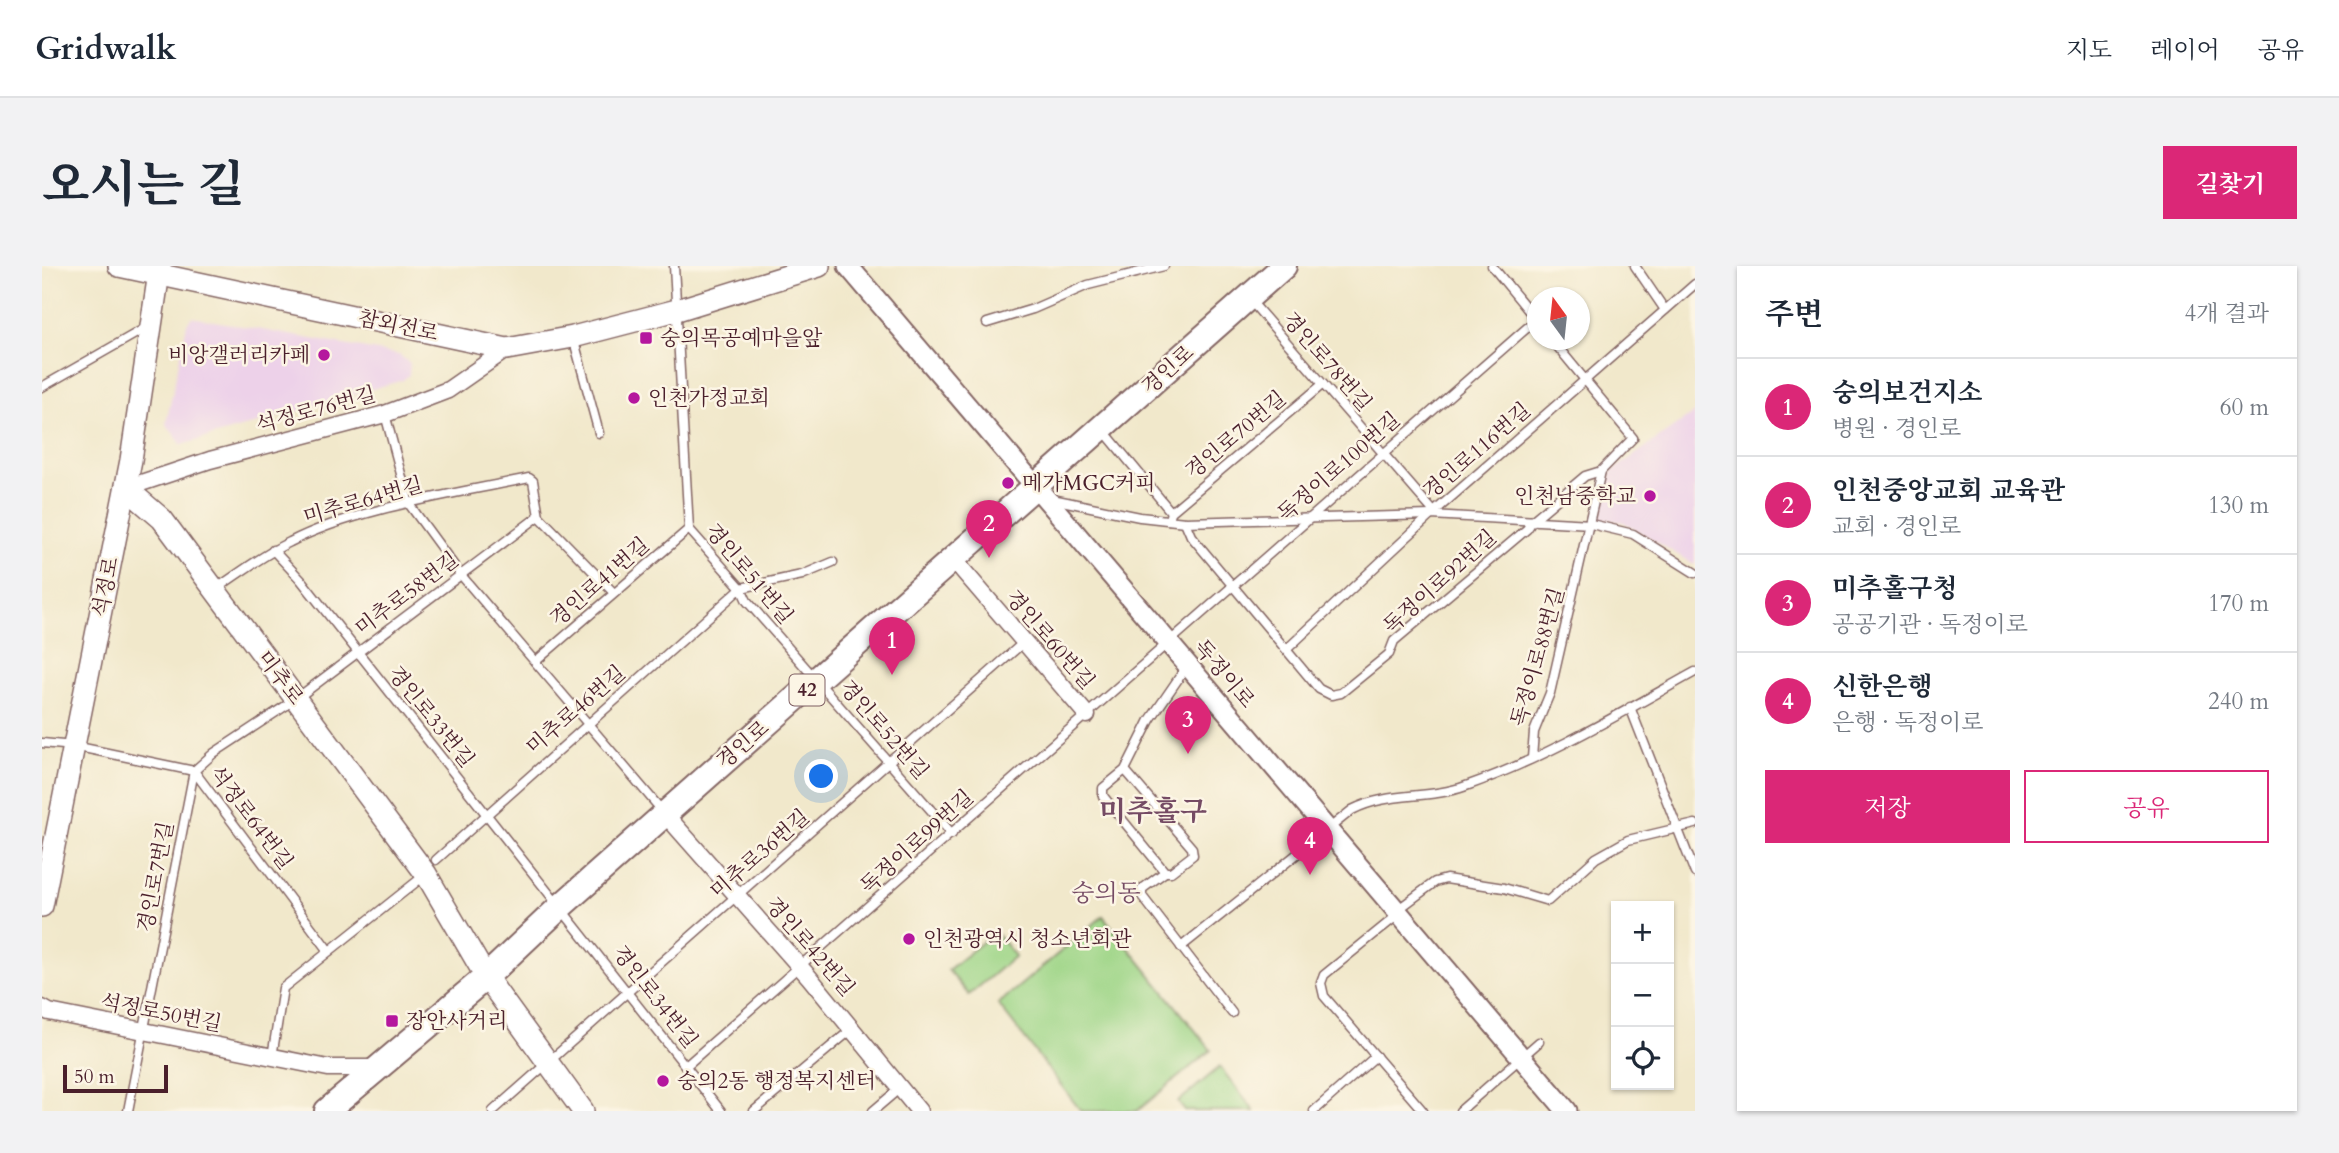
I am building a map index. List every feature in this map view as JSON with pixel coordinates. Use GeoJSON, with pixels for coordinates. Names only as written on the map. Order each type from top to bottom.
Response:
{"type":"FeatureCollection","features":[{"type":"Feature","properties":{"kind":"main road","name":"참외전로"},"geometry":{"type":"LineString","coordinates":[[119,266],[159,270],[507,349],[573,337],[677,310],[818,266]]}},
{"type":"Feature","properties":{"kind":"main road","name":"경인로"},"geometry":{"type":"LineString","coordinates":[[335,1107],[376,1068],[486,977],[561,906],[817,680],[954,560],[1038,491],[1102,429],[1284,266]]}},
{"type":"Feature","properties":{"kind":"main road","name":"석정로"},"geometry":{"type":"LineString","coordinates":[[42,906],[125,488],[159,270]]}},
{"type":"Feature","properties":{"kind":"main road","name":"미추로"},"geometry":{"type":"LineString","coordinates":[[125,488],[162,519],[296,699],[431,867],[486,977],[583,1111]]}},
{"type":"Feature","properties":{"kind":"street","name":"독정이로"},"geometry":{"type":"LineString","coordinates":[[848,266],[1567,1111]]}},
{"type":"Feature","properties":{"kind":"street","name":"석정로76번길"},"geometry":{"type":"LineString","coordinates":[[125,488],[210,460],[385,414],[448,390],[507,349]]}},
{"type":"Feature","properties":{"kind":"street","name":"경인로60번길"},"geometry":{"type":"LineString","coordinates":[[954,560],[1087,715]]}},
{"type":"Feature","properties":{"kind":"street","name":"경인로42번길"},"geometry":{"type":"LineString","coordinates":[[665,814],[800,968],[919,1111]]}},
{"type":"Feature","properties":{"kind":"street","name":"석정로50번길"},"geometry":{"type":"LineString","coordinates":[[42,1008],[328,1068],[376,1068]]}},
{"type":"Feature","properties":{"kind":"street"},"geometry":{"type":"LineString","coordinates":[[328,1068],[334,1073],[339,1087],[335,1107]]}},
{"type":"Feature","properties":{"kind":"lane"},"geometry":{"type":"LineString","coordinates":[[674,266],[677,310]]}},
{"type":"Feature","properties":{"kind":"lane"},"geometry":{"type":"LineString","coordinates":[[987,323],[1033,309],[1088,285],[1164,266]]}},
{"type":"Feature","properties":{"kind":"lane"},"geometry":{"type":"LineString","coordinates":[[1492,266],[1527,309]]}},
{"type":"Feature","properties":{"kind":"lane"},"geometry":{"type":"LineString","coordinates":[[1635,266],[1665,310]]}},
{"type":"Feature","properties":{"kind":"lane","name":"경인로116번길"},"geometry":{"type":"LineString","coordinates":[[1287,649],[1432,514],[1695,284]]}},
{"type":"Feature","properties":{"kind":"lane","name":"경인로78번길"},"geometry":{"type":"LineString","coordinates":[[1248,298],[1382,452],[1432,514]]}},
{"type":"Feature","properties":{"kind":"lane","name":"경인로51번길"},"geometry":{"type":"LineString","coordinates":[[677,310],[688,529],[817,680]]}},
{"type":"Feature","properties":{"kind":"lane"},"geometry":{"type":"LineString","coordinates":[[42,387],[151,325]]}},
{"type":"Feature","properties":{"kind":"lane","name":"독정이로100번길"},"geometry":{"type":"LineString","coordinates":[[1166,641],[1527,329]]}},
{"type":"Feature","properties":{"kind":"lane"},"geometry":{"type":"LineString","coordinates":[[573,337],[598,433]]}},
{"type":"Feature","properties":{"kind":"lane"},"geometry":{"type":"LineString","coordinates":[[1560,350],[1585,380]]}},
{"type":"Feature","properties":{"kind":"lane","name":"독정이로92번길"},"geometry":{"type":"LineString","coordinates":[[1287,649],[1319,689],[1331,695],[1341,693],[1389,654],[1394,641],[1533,520],[1585,476],[1601,471],[1633,438],[1585,380]]}},
{"type":"Feature","properties":{"kind":"lane","name":"경인로70번길"},"geometry":{"type":"LineString","coordinates":[[1170,516],[1323,384]]}},
{"type":"Feature","properties":{"kind":"lane"},"geometry":{"type":"LineString","coordinates":[[385,414],[409,504],[461,575],[665,814]]}},
{"type":"Feature","properties":{"kind":"lane"},"geometry":{"type":"LineString","coordinates":[[1102,429],[1170,516]]}},
{"type":"Feature","properties":{"kind":"lane","name":"독정이로88번길"},"geometry":{"type":"LineString","coordinates":[[1532,758],[1534,732],[1550,693],[1591,524],[1601,471]]}},
{"type":"Feature","properties":{"kind":"lane","name":"미추로64번길"},"geometry":{"type":"LineString","coordinates":[[214,589],[272,551],[320,529],[409,504],[529,478],[533,481],[539,516]]}},
{"type":"Feature","properties":{"kind":"lane"},"geometry":{"type":"LineString","coordinates":[[1038,491],[1052,499],[1099,509],[1170,516],[1185,522],[1432,514],[1591,524],[1633,534],[1695,573]]}},
{"type":"Feature","properties":{"kind":"lane"},"geometry":{"type":"LineString","coordinates":[[539,516],[614,593]]}},
{"type":"Feature","properties":{"kind":"lane","name":"미추로58번길"},"geometry":{"type":"LineString","coordinates":[[296,699],[539,516]]}},
{"type":"Feature","properties":{"kind":"lane"},"geometry":{"type":"LineString","coordinates":[[1185,522],[1191,536],[1287,649]]}},
{"type":"Feature","properties":{"kind":"lane","name":"경인로41번길"},"geometry":{"type":"LineString","coordinates":[[535,662],[688,529]]}},
{"type":"Feature","properties":{"kind":"lane","name":"경인로33번길"},"geometry":{"type":"LineString","coordinates":[[272,551],[300,580],[561,906]]}},
{"type":"Feature","properties":{"kind":"lane"},"geometry":{"type":"LineString","coordinates":[[741,588],[802,575],[832,562]]}},
{"type":"Feature","properties":{"kind":"lane","name":"미추로46번길"},"geometry":{"type":"LineString","coordinates":[[431,867],[486,813],[741,588]]}},
{"type":"Feature","properties":{"kind":"lane","name":"독정이로99번길"},"geometry":{"type":"LineString","coordinates":[[687,1065],[1087,715],[1166,641]]}},
{"type":"Feature","properties":{"kind":"lane","name":"미추로36번길"},"geometry":{"type":"LineString","coordinates":[[493,1111],[1024,642]]}},
{"type":"Feature","properties":{"kind":"lane"},"geometry":{"type":"LineString","coordinates":[[1165,872],[1103,796],[1103,788],[1125,770],[1150,720],[1187,666]]}},
{"type":"Feature","properties":{"kind":"lane","name":"독정이로88번길"},"geometry":{"type":"LineString","coordinates":[[1181,947],[1352,810],[1374,799],[1457,790],[1532,758],[1695,672]]}},
{"type":"Feature","properties":{"kind":"lane","name":"경인로52번길"},"geometry":{"type":"LineString","coordinates":[[817,680],[952,834]]}},
{"type":"Feature","properties":{"kind":"lane"},"geometry":{"type":"LineString","coordinates":[[194,771],[214,753],[296,699]]}},
{"type":"Feature","properties":{"kind":"lane"},"geometry":{"type":"LineString","coordinates":[[1630,707],[1695,873]]}},
{"type":"Feature","properties":{"kind":"lane","name":"석정로64번길"},"geometry":{"type":"LineString","coordinates":[[42,743],[74,746],[194,771],[329,951]]}},
{"type":"Feature","properties":{"kind":"lane"},"geometry":{"type":"LineString","coordinates":[[1125,770],[1192,848],[1193,855],[1142,889],[1142,896],[1232,1013]]}},
{"type":"Feature","properties":{"kind":"lane","name":"경인로7번길"},"geometry":{"type":"LineString","coordinates":[[128,1111],[194,771]]}},
{"type":"Feature","properties":{"kind":"lane"},"geometry":{"type":"LineString","coordinates":[[1423,1111],[1324,996],[1321,983],[1324,975],[1435,882],[1446,879],[1504,888],[1548,901],[1596,858],[1628,840],[1695,824]]}},
{"type":"Feature","properties":{"kind":"lane"},"geometry":{"type":"LineString","coordinates":[[272,1057],[280,992],[431,867]]}},
{"type":"Feature","properties":{"kind":"lane","name":"경인로34번길"},"geometry":{"type":"LineString","coordinates":[[561,906],[721,1111]]}},
{"type":"Feature","properties":{"kind":"lane"},"geometry":{"type":"LineString","coordinates":[[754,1111],[852,1029]]}},
{"type":"Feature","properties":{"kind":"lane"},"geometry":{"type":"LineString","coordinates":[[1460,1111],[1539,1042]]}},
{"type":"Feature","properties":{"kind":"lane"},"geometry":{"type":"LineString","coordinates":[[1314,1111],[1376,1056]]}},
{"type":"Feature","properties":{"kind":"lane"},"geometry":{"type":"LineString","coordinates":[[873,1111],[900,1088]]}},
{"type":"Feature","properties":{"kind":"shaded area"},"geometry":{"type":"Polygon","coordinates":[[[192,317],[399,355],[410,363],[409,375],[403,380],[182,445],[166,424],[187,324],[192,317]]]}},
{"type":"Feature","properties":{"kind":"shaded area","name":"인천남중학교"},"geometry":{"type":"Polygon","coordinates":[[[1695,412],[1695,565],[1623,522],[1600,519],[1611,472],[1695,412]]]}},
{"type":"Feature","properties":{"kind":"green space"},"geometry":{"type":"Polygon","coordinates":[[[1103,916],[1211,1050],[1137,1111],[1081,1111],[998,1004],[1103,916]]]}},
{"type":"Feature","properties":{"kind":"green space"},"geometry":{"type":"Polygon","coordinates":[[[995,932],[1015,956],[969,995],[948,970],[995,932]]]}},
{"type":"Feature","properties":{"kind":"green space"},"geometry":{"type":"Polygon","coordinates":[[[1220,1067],[1254,1111],[1185,1111],[1178,1102],[1220,1067]]]}},
{"type":"Feature","properties":{"kind":"place","name":"숭의목공예마을앞"},"geometry":{"type":"Point","coordinates":[646,338]}},
{"type":"Feature","properties":{"kind":"place","name":"비앙갤러리카페"},"geometry":{"type":"Point","coordinates":[324,355]}},
{"type":"Feature","properties":{"kind":"place","name":"인천가정교회"},"geometry":{"type":"Point","coordinates":[634,398]}},
{"type":"Feature","properties":{"kind":"place","name":"메가MGC커피"},"geometry":{"type":"Point","coordinates":[1008,483]}},
{"type":"Feature","properties":{"kind":"place","name":"인천남중학교"},"geometry":{"type":"Point","coordinates":[1650,496]}},
{"type":"Feature","properties":{"kind":"place","name":"인천중앙교회 교육관"},"geometry":{"type":"Point","coordinates":[989,558]}},
{"type":"Feature","properties":{"kind":"place","name":"숭의보건지소"},"geometry":{"type":"Point","coordinates":[892,675]}},
{"type":"Feature","properties":{"kind":"place","name":"미추홀구청"},"geometry":{"type":"Point","coordinates":[1188,754]}},
{"type":"Feature","properties":{"kind":"place","name":"신한은행"},"geometry":{"type":"Point","coordinates":[1310,875]}},
{"type":"Feature","properties":{"kind":"place","name":"인천광역시 청소년회관"},"geometry":{"type":"Point","coordinates":[909,939]}},
{"type":"Feature","properties":{"kind":"place","name":"장안사거리"},"geometry":{"type":"Point","coordinates":[392,1021]}},
{"type":"Feature","properties":{"kind":"place","name":"숭의2동 행정복지센터"},"geometry":{"type":"Point","coordinates":[663,1081]}},
{"type":"Feature","properties":{"kind":"district","name":"미추홀구"},"geometry":{"type":"Point","coordinates":[1153,812]}},
{"type":"Feature","properties":{"kind":"district","name":"숭의동"},"geometry":{"type":"Point","coordinates":[1106,893]}}]}
